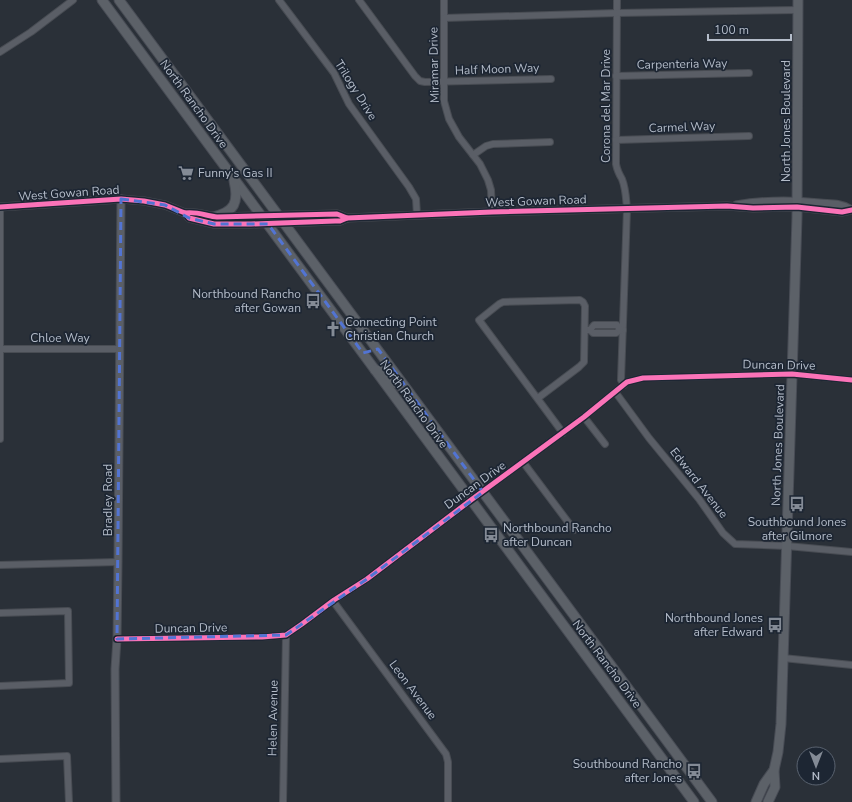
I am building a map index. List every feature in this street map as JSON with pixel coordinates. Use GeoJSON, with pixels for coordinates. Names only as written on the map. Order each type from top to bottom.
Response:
{"type":"FeatureCollection","features":[{"type":"Feature","properties":{"kind":"main road","name":"North Rancho Drive"},"geometry":{"type":"LineString","coordinates":[[102,0],[694,802]]}},
{"type":"Feature","properties":{"kind":"main road","name":"North Rancho Drive"},"geometry":{"type":"LineString","coordinates":[[119,0],[712,802]]}},
{"type":"Feature","properties":{"kind":"main road","name":"North Jones Boulevard"},"geometry":{"type":"LineString","coordinates":[[768,802],[775,787],[774,770],[778,752],[781,724],[797,204],[798,0]]}},
{"type":"Feature","properties":{"kind":"main road"},"geometry":{"type":"LineString","coordinates":[[213,216],[228,212],[234,204],[236,192],[233,178]]}},
{"type":"Feature","properties":{"kind":"main road"},"geometry":{"type":"LineString","coordinates":[[363,353],[378,349]]}},
{"type":"Feature","properties":{"kind":"main road"},"geometry":{"type":"LineString","coordinates":[[375,370],[383,371],[388,374],[393,382],[407,389]]}},
{"type":"Feature","properties":{"kind":"main road","name":"North Jones Boulevard"},"geometry":{"type":"LineString","coordinates":[[756,802],[764,784],[774,770]]}},
{"type":"Feature","properties":{"kind":"street"},"geometry":{"type":"LineString","coordinates":[[0,52],[31,32],[73,0]]}},
{"type":"Feature","properties":{"kind":"street","name":"Trilogy Drive"},"geometry":{"type":"LineString","coordinates":[[279,0],[334,74],[349,104],[409,187],[416,199],[417,216]]}},
{"type":"Feature","properties":{"kind":"street","name":"Miramar Drive"},"geometry":{"type":"LineString","coordinates":[[444,0],[444,101],[449,119],[459,137],[480,164],[488,180],[491,190],[492,212]]}},
{"type":"Feature","properties":{"kind":"street","name":"Corona del Mar Drive"},"geometry":{"type":"LineString","coordinates":[[617,0],[616,164],[617,172],[626,192],[627,209]]}},
{"type":"Feature","properties":{"kind":"street","name":"Half Moon Way"},"geometry":{"type":"LineString","coordinates":[[362,1],[420,81],[444,82],[551,79]]}},
{"type":"Feature","properties":{"kind":"street"},"geometry":{"type":"LineString","coordinates":[[444,18],[798,10]]}},
{"type":"Feature","properties":{"kind":"street","name":"Carpenteria Way"},"geometry":{"type":"LineString","coordinates":[[616,76],[748,73]]}},
{"type":"Feature","properties":{"kind":"street","name":"Carmel Way"},"geometry":{"type":"LineString","coordinates":[[616,140],[748,136]]}},
{"type":"Feature","properties":{"kind":"street"},"geometry":{"type":"LineString","coordinates":[[473,155],[486,146],[493,144],[550,142]]}},
{"type":"Feature","properties":{"kind":"street","name":"West Gowan Road"},"geometry":{"type":"LineString","coordinates":[[0,207],[121,198],[165,205],[186,213],[192,212],[213,216],[262,216],[281,219],[337,214],[347,218],[492,212],[727,206],[753,208],[797,204],[842,212],[851,210]]}},
{"type":"Feature","properties":{"kind":"street","name":"Bradley Road"},"geometry":{"type":"LineString","coordinates":[[116,802],[115,669],[118,562],[121,198]]}},
{"type":"Feature","properties":{"kind":"street"},"geometry":{"type":"LineString","coordinates":[[0,207],[0,439]]}},
{"type":"Feature","properties":{"kind":"street"},"geometry":{"type":"LineString","coordinates":[[624,385],[621,380],[621,330],[627,209]]}},
{"type":"Feature","properties":{"kind":"street","name":"West Gowan Road"},"geometry":{"type":"LineString","coordinates":[[186,213],[189,218],[214,224],[268,224],[281,219]]}},
{"type":"Feature","properties":{"kind":"street"},"geometry":{"type":"LineString","coordinates":[[538,398],[584,362],[588,330],[585,306],[580,300],[503,302],[479,320],[563,433]]}},
{"type":"Feature","properties":{"kind":"street"},"geometry":{"type":"LineString","coordinates":[[588,330],[594,325],[617,325],[621,330]]}},
{"type":"Feature","properties":{"kind":"street","name":"Chloe Way"},"geometry":{"type":"LineString","coordinates":[[1,349],[120,349]]}},
{"type":"Feature","properties":{"kind":"street","name":"Duncan Drive"},"geometry":{"type":"LineString","coordinates":[[117,639],[262,637],[286,635],[333,601],[367,579],[471,500],[563,433],[627,382],[643,378],[792,374],[852,380]]}},
{"type":"Feature","properties":{"kind":"street","name":"Edward Avenue"},"geometry":{"type":"LineString","coordinates":[[616,392],[649,438],[700,499],[724,533],[735,544],[787,546],[852,552]]}},
{"type":"Feature","properties":{"kind":"street"},"geometry":{"type":"LineString","coordinates":[[584,417],[605,444]]}},
{"type":"Feature","properties":{"kind":"street"},"geometry":{"type":"LineString","coordinates":[[523,462],[574,530]]}},
{"type":"Feature","properties":{"kind":"street"},"geometry":{"type":"LineString","coordinates":[[0,565],[118,562]]}},
{"type":"Feature","properties":{"kind":"street","name":"Leon Avenue"},"geometry":{"type":"LineString","coordinates":[[333,601],[446,754],[448,762],[448,802]]}},
{"type":"Feature","properties":{"kind":"street"},"geometry":{"type":"LineString","coordinates":[[0,613],[68,611],[69,682],[0,686]]}},
{"type":"Feature","properties":{"kind":"street","name":"Helen Avenue"},"geometry":{"type":"LineString","coordinates":[[283,802],[286,635]]}},
{"type":"Feature","properties":{"kind":"street"},"geometry":{"type":"LineString","coordinates":[[783,658],[852,665]]}},
{"type":"Feature","properties":{"kind":"street"},"geometry":{"type":"LineString","coordinates":[[0,759],[67,756],[69,802]]}},
{"type":"Feature","properties":{"kind":"highlighted area"},"geometry":{"type":"Polygon","coordinates":[[[121,199],[165,205],[189,218],[214,224],[268,224],[363,353],[378,349],[483,492],[367,579],[286,635],[117,639],[121,199]]]}},
{"type":"Feature","properties":{"kind":"cycle path"},"geometry":{"type":"LineString","coordinates":[[0,207],[121,199],[165,205],[185,213],[189,218],[214,224],[340,221],[347,218]]}},
{"type":"Feature","properties":{"kind":"cycle path"},"geometry":{"type":"LineString","coordinates":[[185,213],[197,213],[217,217],[337,214],[347,218],[492,212],[727,206],[753,208],[797,207],[842,212],[852,210]]}},
{"type":"Feature","properties":{"kind":"cycle path"},"geometry":{"type":"LineString","coordinates":[[117,639],[262,637],[286,635],[334,600],[367,579],[584,417],[627,382],[643,378],[792,374],[852,380]]}},
{"type":"Feature","properties":{"kind":"place","name":"Funny's Gas II"},"geometry":{"type":"Point","coordinates":[186,173]}},
{"type":"Feature","properties":{"kind":"place","name":"Northbound Rancho after Gowan"},"geometry":{"type":"Point","coordinates":[313,301]}},
{"type":"Feature","properties":{"kind":"place","name":"Connecting Point Christian Church"},"geometry":{"type":"Point","coordinates":[333,329]}},
{"type":"Feature","properties":{"kind":"place","name":"Southbound Jones after Gilmore"},"geometry":{"type":"Point","coordinates":[797,504]}},
{"type":"Feature","properties":{"kind":"place","name":"Northbound Rancho after Duncan"},"geometry":{"type":"Point","coordinates":[491,535]}},
{"type":"Feature","properties":{"kind":"place","name":"Northbound Jones after Edward"},"geometry":{"type":"Point","coordinates":[775,625]}},
{"type":"Feature","properties":{"kind":"place","name":"Southbound Rancho after Jones"},"geometry":{"type":"Point","coordinates":[694,771]}}]}
